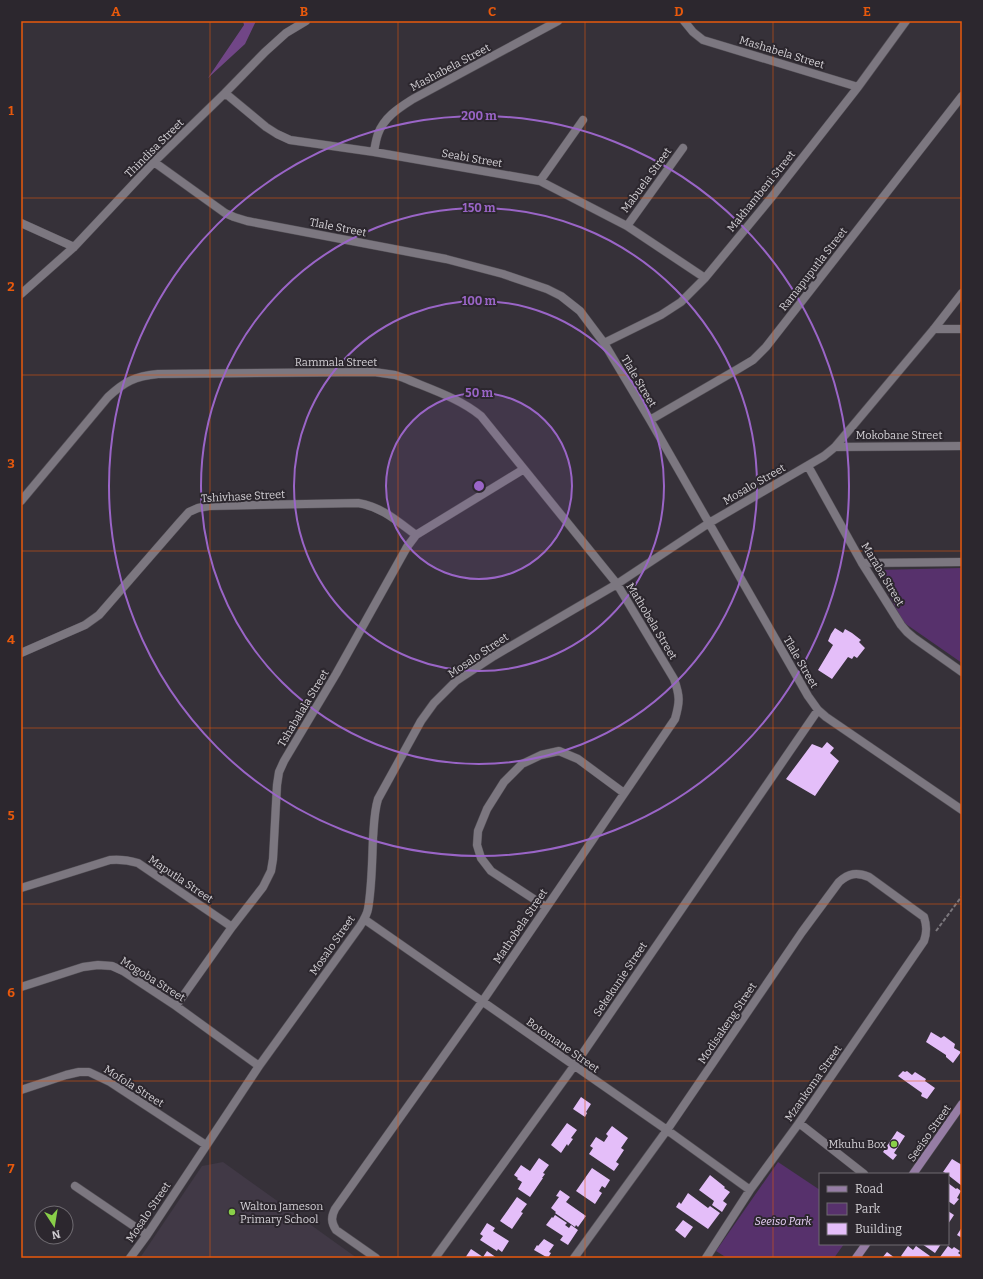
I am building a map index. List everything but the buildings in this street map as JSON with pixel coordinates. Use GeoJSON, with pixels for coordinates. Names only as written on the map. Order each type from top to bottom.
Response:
{"type":"FeatureCollection","features":[{"type":"Feature","properties":{"kind":"street","name":"Thindisa Street"},"geometry":{"type":"LineString","coordinates":[[21,294],[74,247],[154,162],[265,52],[286,33],[306,21]]}},
{"type":"Feature","properties":{"kind":"street","name":"Mashabela Street"},"geometry":{"type":"LineString","coordinates":[[374,152],[378,133],[386,119],[397,109],[558,21]]}},
{"type":"Feature","properties":{"kind":"street","name":"Mashabela Street"},"geometry":{"type":"LineString","coordinates":[[684,21],[693,32],[703,40],[858,86]]}},
{"type":"Feature","properties":{"kind":"street","name":"Makhambeni Street"},"geometry":{"type":"LineString","coordinates":[[604,343],[681,302],[705,278],[771,198],[858,86],[906,21]]}},
{"type":"Feature","properties":{"kind":"street","name":"Seabi Street"},"geometry":{"type":"LineString","coordinates":[[225,93],[266,127],[276,134],[290,140],[374,152],[540,181],[627,226],[705,278]]}},
{"type":"Feature","properties":{"kind":"street","name":"Ramapuputla Street"},"geometry":{"type":"LineString","coordinates":[[650,420],[753,360],[766,347],[962,96]]}},
{"type":"Feature","properties":{"kind":"street"},"geometry":{"type":"LineString","coordinates":[[540,181],[582,120]]}},
{"type":"Feature","properties":{"kind":"street","name":"Mabuela Street"},"geometry":{"type":"LineString","coordinates":[[627,226],[683,148]]}},
{"type":"Feature","properties":{"kind":"street","name":"Tlale Street"},"geometry":{"type":"LineString","coordinates":[[154,162],[225,213],[234,217],[247,221],[446,259],[503,274],[547,288],[561,296],[580,311],[604,343],[650,420],[808,696],[818,710],[962,810]]}},
{"type":"Feature","properties":{"kind":"street"},"geometry":{"type":"LineString","coordinates":[[21,223],[74,247]]}},
{"type":"Feature","properties":{"kind":"street","name":"Mosalo Street"},"geometry":{"type":"LineString","coordinates":[[130,1258],[147,1235],[259,1066],[364,919],[368,910],[375,807],[410,741],[434,703],[456,681],[488,659],[617,584],[709,523],[824,456],[835,447],[934,329],[962,293]]}},
{"type":"Feature","properties":{"kind":"street"},"geometry":{"type":"LineString","coordinates":[[934,329],[962,329]]}},
{"type":"Feature","properties":{"kind":"street","name":"Rammala Street"},"geometry":{"type":"LineString","coordinates":[[21,501],[108,397],[120,386],[135,378],[151,375],[374,372],[395,375],[473,409],[490,426],[617,584]]}},
{"type":"Feature","properties":{"kind":"street","name":"Mokobane Street"},"geometry":{"type":"LineString","coordinates":[[835,447],[962,446]]}},
{"type":"Feature","properties":{"kind":"street","name":"Maraba Street"},"geometry":{"type":"LineString","coordinates":[[808,466],[862,563],[901,625],[907,632],[962,672]]}},
{"type":"Feature","properties":{"kind":"street","name":"Tshabalala Street"},"geometry":{"type":"LineString","coordinates":[[176,1006],[232,927],[264,887],[271,871],[273,859],[279,772],[284,761],[336,674],[396,565],[416,535],[524,469]]}},
{"type":"Feature","properties":{"kind":"street","name":"Tshivhase Street"},"geometry":{"type":"LineString","coordinates":[[21,653],[85,625],[99,615],[189,512],[198,508],[222,506],[358,503],[370,505],[381,510],[416,535]]}},
{"type":"Feature","properties":{"kind":"street"},"geometry":{"type":"LineString","coordinates":[[862,563],[962,562]]}},
{"type":"Feature","properties":{"kind":"street","name":"Mathobela Street"},"geometry":{"type":"LineString","coordinates":[[376,1258],[336,1230],[332,1225],[332,1216],[335,1209],[482,1002],[675,719],[679,706],[679,693],[674,679],[617,584]]}},
{"type":"Feature","properties":{"kind":"street","name":"Sekekunie Street"},"geometry":{"type":"LineString","coordinates":[[435,1258],[574,1066],[818,710]]}},
{"type":"Feature","properties":{"kind":"street"},"geometry":{"type":"LineString","coordinates":[[546,908],[490,871],[481,858],[477,845],[478,830],[487,809],[504,782],[522,764],[541,755],[559,751],[578,759],[624,793]]}},
{"type":"Feature","properties":{"kind":"street","name":"Maputla Street"},"geometry":{"type":"LineString","coordinates":[[21,888],[110,860],[129,860],[138,863],[232,927]]}},
{"type":"Feature","properties":{"kind":"street","name":"Modisakeng Street"},"geometry":{"type":"LineString","coordinates":[[574,1258],[667,1130],[802,932],[839,882],[845,877],[854,874],[862,874],[869,877],[924,916],[927,925],[926,936]]}},
{"type":"Feature","properties":{"kind":"street","name":"Botomane Street"},"geometry":{"type":"LineString","coordinates":[[364,919],[667,1130],[750,1190]]}},
{"type":"Feature","properties":{"kind":"street","name":"Mzankoma Street"},"geometry":{"type":"LineString","coordinates":[[706,1258],[750,1190],[799,1123],[926,936]]}},
{"type":"Feature","properties":{"kind":"street","name":"Mogoba Street"},"geometry":{"type":"LineString","coordinates":[[21,987],[83,967],[98,965],[112,966],[123,971],[176,1006],[259,1066]]}},
{"type":"Feature","properties":{"kind":"street","name":"Mofola Street"},"geometry":{"type":"LineString","coordinates":[[21,1090],[66,1075],[78,1072],[89,1072],[110,1082],[206,1145]]}},
{"type":"Feature","properties":{"kind":"street","name":"Seeiso Street"},"geometry":{"type":"LineString","coordinates":[[914,1173],[962,1104]]}},
{"type":"Feature","properties":{"kind":"street"},"geometry":{"type":"LineString","coordinates":[[799,1123],[863,1173]]}},
{"type":"Feature","properties":{"kind":"street"},"geometry":{"type":"LineString","coordinates":[[75,1186],[147,1235]]}},
{"type":"Feature","properties":{"kind":"street"},"geometry":{"type":"LineString","coordinates":[[856,1258],[865,1245]]}},
{"type":"Feature","properties":{"kind":"path"},"geometry":{"type":"LineString","coordinates":[[926,936],[937,931],[962,896]]}},
{"type":"Feature","properties":{"kind":"shaded area"},"geometry":{"type":"Polygon","coordinates":[[[243,21],[256,21],[245,44],[208,78],[244,25],[243,21]]]}},
{"type":"Feature","properties":{"kind":"shaded area","name":"Walton Jameson Primary School"},"geometry":{"type":"Polygon","coordinates":[[[223,1162],[357,1258],[140,1258],[202,1166],[223,1162]]]}},
{"type":"Feature","properties":{"kind":"green space"},"geometry":{"type":"Polygon","coordinates":[[[962,568],[962,663],[903,622],[876,570],[962,568]]]}},
{"type":"Feature","properties":{"kind":"green space","name":"Seeiso Park"},"geometry":{"type":"Polygon","coordinates":[[[778,1162],[819,1189],[819,1245],[843,1245],[834,1258],[727,1258],[716,1251],[778,1162]]]}},
{"type":"Feature","properties":{"kind":"place","name":"Mkuhu Box"},"geometry":{"type":"Point","coordinates":[894,1144]}},
{"type":"Feature","properties":{"kind":"place","name":"Walton Jameson Primary School"},"geometry":{"type":"Point","coordinates":[232,1212]}}]}
